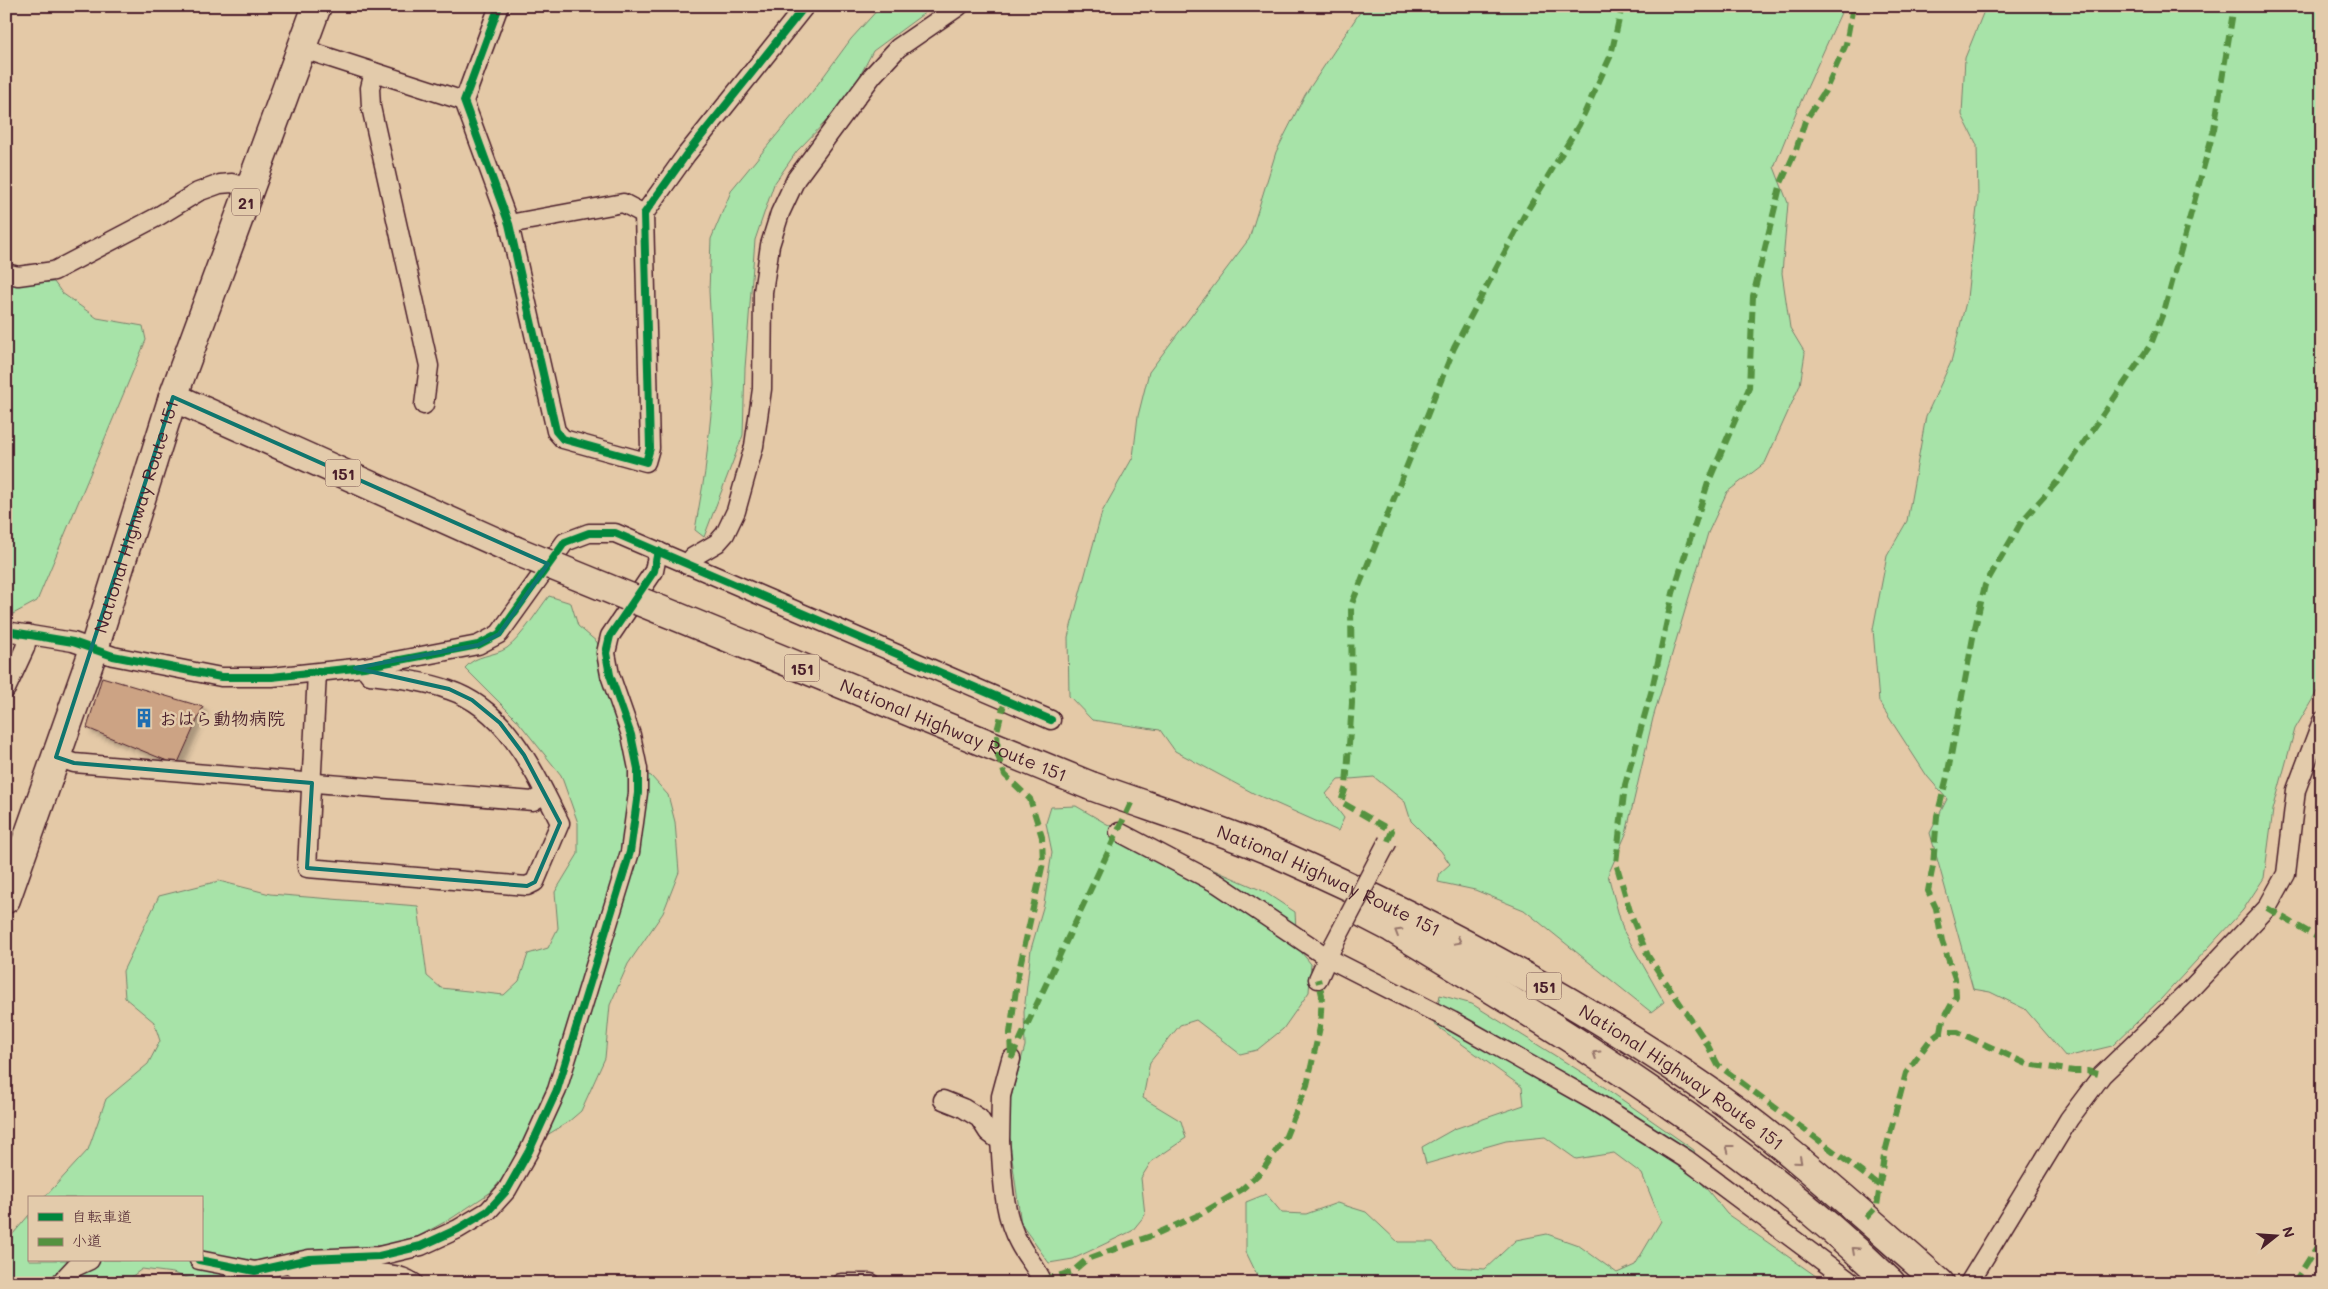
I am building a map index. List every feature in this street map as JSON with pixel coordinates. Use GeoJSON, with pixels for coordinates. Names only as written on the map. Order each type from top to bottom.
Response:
{"type":"FeatureCollection","features":[{"type":"Feature","properties":{"kind":"main road","name":"21"},"geometry":{"type":"LineString","coordinates":[[173,397],[303,49],[317,6]]}},
{"type":"Feature","properties":{"kind":"main road","name":"National Highway Route 151"},"geometry":{"type":"LineString","coordinates":[[6,898],[94,649],[173,397],[514,550],[1091,786],[1270,866],[1390,927],[1613,1064],[1766,1176],[1844,1240],[1889,1282]]}},
{"type":"Feature","properties":{"kind":"main road","name":"National Highway Route 151"},"geometry":{"type":"LineString","coordinates":[[1091,786],[1276,853],[1401,911],[1548,988],[1708,1090],[1788,1151],[1940,1283]]}},
{"type":"Feature","properties":{"kind":"street"},"geometry":{"type":"LineString","coordinates":[[499,6],[464,102],[510,224],[556,431],[563,440],[646,462],[650,448],[644,214],[686,155],[805,6]]}},
{"type":"Feature","properties":{"kind":"street"},"geometry":{"type":"LineString","coordinates":[[687,564],[693,557],[717,543],[725,534],[739,502],[754,446],[762,389],[763,292],[770,245],[780,212],[796,179],[873,75],[898,48],[958,6]]}},
{"type":"Feature","properties":{"kind":"street"},"geometry":{"type":"LineString","coordinates":[[303,49],[464,102]]}},
{"type":"Feature","properties":{"kind":"street"},"geometry":{"type":"LineString","coordinates":[[374,72],[370,88],[371,107],[429,366],[424,405]]}},
{"type":"Feature","properties":{"kind":"street"},"geometry":{"type":"LineString","coordinates":[[6,273],[18,276],[54,271],[157,217],[198,192],[220,184],[232,183],[250,189]]}},
{"type":"Feature","properties":{"kind":"street"},"geometry":{"type":"LineString","coordinates":[[510,224],[623,203],[644,214]]}},
{"type":"Feature","properties":{"kind":"street"},"geometry":{"type":"LineString","coordinates":[[6,631],[73,642],[112,656],[221,678],[272,677],[364,667],[478,645],[499,634],[565,542],[589,533],[615,533],[1051,720]]}},
{"type":"Feature","properties":{"kind":"street"},"geometry":{"type":"LineString","coordinates":[[202,1261],[255,1271],[309,1260],[379,1256],[421,1246],[458,1229],[488,1211],[507,1190],[529,1151],[557,1090],[630,852],[638,793],[638,769],[631,735],[610,675],[606,653],[610,636],[654,570],[658,551]]}},
{"type":"Feature","properties":{"kind":"street"},"geometry":{"type":"LineString","coordinates":[[6,689],[25,648],[28,634]]}},
{"type":"Feature","properties":{"kind":"street"},"geometry":{"type":"LineString","coordinates":[[317,673],[307,868],[527,886],[535,882],[560,823],[524,755],[500,723],[472,700],[449,690],[370,675],[364,667]]}},
{"type":"Feature","properties":{"kind":"street"},"geometry":{"type":"LineString","coordinates":[[1969,1283],[2069,1119],[2102,1075],[2185,995],[2267,908],[2286,874],[2296,790],[2322,721]]}},
{"type":"Feature","properties":{"kind":"street"},"geometry":{"type":"LineString","coordinates":[[56,757],[74,764],[533,801],[545,794]]}},
{"type":"Feature","properties":{"kind":"street"},"geometry":{"type":"LineString","coordinates":[[1119,832],[1218,884],[1289,934],[1331,952],[1594,1101],[1686,1159],[1852,1283]]}},
{"type":"Feature","properties":{"kind":"street"},"geometry":{"type":"LineString","coordinates":[[1318,979],[1388,841]]}},
{"type":"Feature","properties":{"kind":"street"},"geometry":{"type":"LineString","coordinates":[[1012,1059],[1001,1096],[1000,1141],[1007,1208],[1019,1243],[1035,1264],[1043,1283]]}},
{"type":"Feature","properties":{"kind":"street"},"geometry":{"type":"LineString","coordinates":[[943,1100],[963,1108],[980,1118],[988,1132],[1000,1141]]}},
{"type":"Feature","properties":{"kind":"street"},"geometry":{"type":"LineString","coordinates":[[60,1283],[75,1267],[86,1262]]}},
{"type":"Feature","properties":{"kind":"street"},"geometry":{"type":"LineString","coordinates":[[289,1264],[299,1271],[330,1275],[400,1275],[414,1283]]}},
{"type":"Feature","properties":{"kind":"street"},"geometry":{"type":"LineString","coordinates":[[841,1283],[872,1283]]}},
{"type":"Feature","properties":{"kind":"highlighted area"},"geometry":{"type":"Polygon","coordinates":[[[173,397],[548,564],[499,634],[478,645],[355,668],[449,689],[472,700],[500,723],[524,755],[560,823],[535,882],[527,886],[307,868],[312,783],[74,763],[56,757],[173,397]]]}},
{"type":"Feature","properties":{"kind":"green space"},"geometry":{"type":"Polygon","coordinates":[[[881,6],[934,6],[873,51],[853,89],[836,111],[797,151],[774,184],[755,240],[745,368],[743,435],[704,537],[695,530],[705,472],[714,385],[709,291],[711,239],[732,189],[812,92],[851,39],[881,6]]]}},
{"type":"Feature","properties":{"kind":"green space"},"geometry":{"type":"Polygon","coordinates":[[[1364,6],[1844,6],[1797,110],[1774,167],[1788,203],[1782,273],[1790,328],[1805,353],[1800,385],[1765,463],[1727,492],[1708,533],[1653,718],[1626,834],[1608,875],[1623,930],[1664,1002],[1651,1012],[1524,910],[1475,890],[1438,882],[1440,873],[1450,864],[1441,851],[1411,821],[1405,802],[1374,777],[1338,780],[1326,794],[1344,818],[1338,831],[1255,794],[1175,751],[1160,730],[1092,720],[1069,696],[1068,637],[1102,512],[1133,457],[1138,416],[1149,372],[1249,239],[1276,152],[1305,95],[1364,6]]]}},
{"type":"Feature","properties":{"kind":"green space"},"geometry":{"type":"Polygon","coordinates":[[[1986,6],[2322,6],[2322,683],[2295,729],[2273,810],[2264,878],[2243,910],[2161,999],[2112,1046],[2066,1057],[2025,1009],[1990,992],[1973,989],[1930,833],[1947,799],[1927,776],[1879,702],[1873,629],[1887,556],[1907,521],[1926,416],[1951,362],[1967,298],[1978,198],[1977,145],[1962,115],[1965,58],[1986,6]]]}},
{"type":"Feature","properties":{"kind":"green space"},"geometry":{"type":"Polygon","coordinates":[[[54,282],[62,293],[97,318],[143,326],[146,340],[37,601],[13,614],[6,613],[6,284],[54,282]]]}},
{"type":"Feature","properties":{"kind":"green space"},"geometry":{"type":"Polygon","coordinates":[[[549,596],[571,603],[578,626],[597,642],[634,769],[651,776],[668,795],[675,822],[679,872],[663,913],[628,964],[610,1005],[605,1058],[581,1111],[567,1123],[542,1138],[511,1168],[491,1192],[452,1218],[406,1243],[304,1253],[281,1276],[270,1283],[202,1283],[173,1273],[142,1269],[123,1283],[6,1283],[7,1241],[28,1216],[28,1262],[202,1262],[202,1196],[46,1196],[88,1150],[106,1099],[148,1064],[160,1041],[154,1022],[125,998],[123,971],[159,896],[219,881],[270,894],[418,906],[427,976],[441,988],[504,995],[519,981],[528,954],[548,948],[558,928],[555,892],[578,854],[578,823],[561,775],[516,719],[465,668],[474,660],[507,648],[524,631],[549,596]]]}},
{"type":"Feature","properties":{"kind":"green space"},"geometry":{"type":"Polygon","coordinates":[[[1076,806],[1107,824],[1263,891],[1295,912],[1297,947],[1311,964],[1309,992],[1283,1029],[1257,1050],[1240,1054],[1196,1020],[1180,1025],[1150,1062],[1143,1098],[1181,1121],[1186,1138],[1151,1162],[1141,1178],[1145,1215],[1132,1231],[1073,1259],[1049,1263],[1021,1224],[1006,1115],[1025,1046],[1024,1012],[1031,949],[1044,904],[1052,852],[1046,823],[1051,807],[1076,806]]]}},
{"type":"Feature","properties":{"kind":"green space"},"geometry":{"type":"Polygon","coordinates":[[[1440,995],[1472,1004],[1591,1078],[1694,1150],[1701,1182],[1727,1214],[1826,1283],[1261,1283],[1246,1252],[1246,1202],[1266,1194],[1282,1213],[1306,1214],[1337,1203],[1366,1212],[1398,1242],[1433,1242],[1455,1267],[1485,1269],[1516,1240],[1547,1234],[1578,1245],[1617,1273],[1635,1265],[1661,1221],[1642,1174],[1614,1153],[1576,1159],[1545,1137],[1506,1141],[1426,1164],[1422,1147],[1454,1129],[1524,1105],[1522,1087],[1434,1024],[1440,995]]]}},
{"type":"Feature","properties":{"kind":"building","name":"おはら動物病院"},"geometry":{"type":"Polygon","coordinates":[[[102,677],[203,707],[177,765],[87,728],[102,677]]]}},
{"type":"Feature","properties":{"kind":"marked path"},"geometry":{"type":"LineString","coordinates":[[1388,841],[1392,831],[1341,802],[1346,787],[1352,703],[1351,606],[1454,348],[1524,216],[1579,125],[1611,55],[1622,6]]}},
{"type":"Feature","properties":{"kind":"marked path"},"geometry":{"type":"LineString","coordinates":[[1853,6],[1846,44],[1825,91],[1805,121],[1796,150],[1781,183],[1753,296],[1749,388],[1708,483],[1673,593],[1652,689],[1625,785],[1616,863],[1632,918],[1648,956],[1706,1042],[1718,1065],[1880,1186]]}},
{"type":"Feature","properties":{"kind":"marked path"},"geometry":{"type":"LineString","coordinates":[[1941,1032],[1943,1020],[1956,996],[1955,978],[1942,941],[1936,908],[1928,891],[1933,866],[1937,816],[1947,777],[1974,632],[1985,585],[2022,521],[2057,482],[2151,344],[2165,308],[2214,129],[2234,6]]}},
{"type":"Feature","properties":{"kind":"marked path"},"geometry":{"type":"LineString","coordinates":[[1005,700],[997,731],[998,756],[1005,775],[1030,799],[1042,837],[1043,863],[1018,975],[1010,1033],[1011,1059],[1131,803]]}},
{"type":"Feature","properties":{"kind":"marked path"},"geometry":{"type":"LineString","coordinates":[[2267,908],[2322,940]]}},
{"type":"Feature","properties":{"kind":"marked path"},"geometry":{"type":"LineString","coordinates":[[1042,1280],[1072,1272],[1087,1259],[1151,1236],[1201,1214],[1241,1190],[1263,1170],[1286,1136],[1307,1085],[1320,1027],[1322,995],[1318,979]]}},
{"type":"Feature","properties":{"kind":"marked path"},"geometry":{"type":"LineString","coordinates":[[1866,1218],[1877,1206],[1884,1156],[1906,1073],[1930,1040],[1941,1032],[1958,1032],[2027,1064],[2074,1071],[2087,1071],[2102,1075]]}},
{"type":"Feature","properties":{"kind":"marked path"},"geometry":{"type":"LineString","coordinates":[[2294,1283],[2322,1239]]}},
{"type":"Feature","properties":{"kind":"cycle path"},"geometry":{"type":"LineString","coordinates":[[499,6],[464,101],[509,224],[556,431],[563,439],[646,462],[650,448],[644,214],[686,155],[805,6]]}},
{"type":"Feature","properties":{"kind":"cycle path"},"geometry":{"type":"LineString","coordinates":[[6,631],[73,642],[113,656],[221,677],[272,677],[364,667],[478,645],[499,634],[565,542],[589,533],[615,533],[1051,720]]}},
{"type":"Feature","properties":{"kind":"cycle path"},"geometry":{"type":"LineString","coordinates":[[202,1261],[255,1271],[309,1259],[379,1256],[421,1246],[458,1229],[488,1211],[507,1190],[529,1151],[557,1090],[630,852],[638,793],[638,769],[631,735],[610,675],[606,653],[610,636],[654,571],[658,551]]}},
{"type":"Feature","properties":{"kind":"place","name":"おはら動物病院"},"geometry":{"type":"Point","coordinates":[144,718]}}]}
